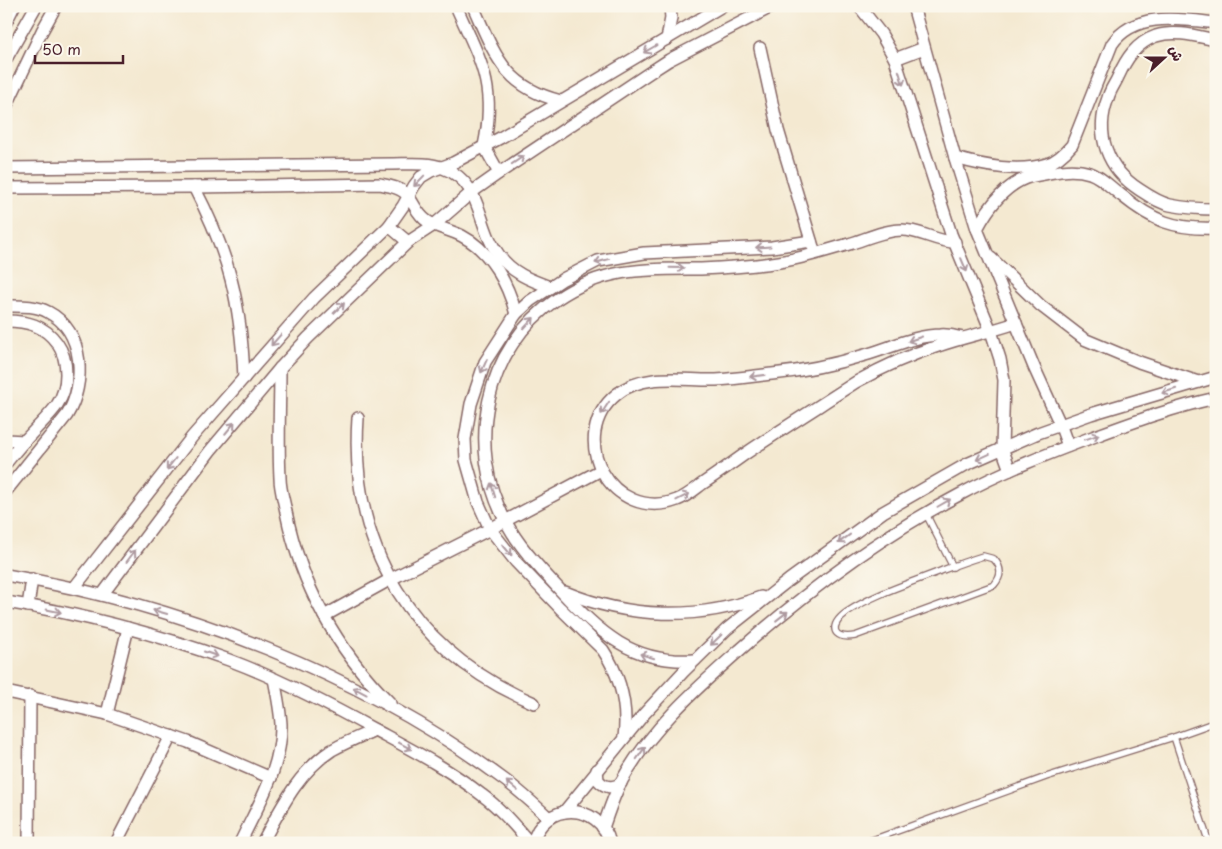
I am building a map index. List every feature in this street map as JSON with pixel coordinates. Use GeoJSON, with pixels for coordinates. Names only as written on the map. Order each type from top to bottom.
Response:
{"type":"FeatureCollection","features":[{"type":"Feature","properties":{"kind":"street"},"geometry":{"type":"LineString","coordinates":[[6,22],[14,6]]}},
{"type":"Feature","properties":{"kind":"street"},"geometry":{"type":"LineString","coordinates":[[6,59],[36,6]]}},
{"type":"Feature","properties":{"kind":"street"},"geometry":{"type":"LineString","coordinates":[[6,107],[56,6]]}},
{"type":"Feature","properties":{"kind":"street"},"geometry":{"type":"LineString","coordinates":[[456,6],[482,62],[490,104],[489,125],[484,146],[499,173]]}},
{"type":"Feature","properties":{"kind":"street"},"geometry":{"type":"LineString","coordinates":[[473,6],[496,56],[505,70],[530,91],[561,101]]}},
{"type":"Feature","properties":{"kind":"street"},"geometry":{"type":"LineString","coordinates":[[667,39],[671,18],[670,6]]}},
{"type":"Feature","properties":{"kind":"street"},"geometry":{"type":"LineString","coordinates":[[74,588],[192,437],[314,298],[389,226],[421,177],[453,163],[484,146],[722,6]]}},
{"type":"Feature","properties":{"kind":"street"},"geometry":{"type":"LineString","coordinates":[[102,595],[210,451],[280,368],[308,338],[408,242],[434,225],[472,192],[499,173],[669,60],[773,6]]}},
{"type":"Feature","properties":{"kind":"street"},"geometry":{"type":"LineString","coordinates":[[859,6],[881,34],[895,58],[951,234],[991,331],[1000,359],[1004,380],[1002,448],[1010,470]]}},
{"type":"Feature","properties":{"kind":"street"},"geometry":{"type":"LineString","coordinates":[[913,6],[954,158],[977,229],[1068,446]]}},
{"type":"Feature","properties":{"kind":"street"},"geometry":{"type":"LineString","coordinates":[[954,158],[977,164],[1001,167],[1048,164],[1065,153],[1072,145],[1112,44],[1118,34],[1129,26],[1167,19],[1216,23]]}},
{"type":"Feature","properties":{"kind":"street"},"geometry":{"type":"LineString","coordinates":[[1216,40],[1173,33],[1155,36],[1139,45],[1127,59],[1108,98],[1103,120],[1105,147],[1111,163],[1133,186],[1168,205],[1216,209]]}},
{"type":"Feature","properties":{"kind":"street"},"geometry":{"type":"LineString","coordinates":[[760,48],[778,130],[816,254]]}},
{"type":"Feature","properties":{"kind":"street"},"geometry":{"type":"LineString","coordinates":[[895,58],[924,48]]}},
{"type":"Feature","properties":{"kind":"street"},"geometry":{"type":"LineString","coordinates":[[1091,173],[1105,168],[1111,163]]}},
{"type":"Feature","properties":{"kind":"street"},"geometry":{"type":"LineString","coordinates":[[6,168],[393,164],[441,167],[459,177],[472,192],[485,232],[499,256],[527,279],[550,287]]}},
{"type":"Feature","properties":{"kind":"street"},"geometry":{"type":"LineString","coordinates":[[977,229],[989,208],[1005,191],[1026,178],[1058,171],[1075,170],[1091,173],[1139,209],[1164,222],[1179,227],[1197,229],[1216,228]]}},
{"type":"Feature","properties":{"kind":"street"},"geometry":{"type":"LineString","coordinates":[[6,188],[380,184],[400,190],[408,196],[418,213],[434,225],[463,236],[488,259],[503,279],[516,314]]}},
{"type":"Feature","properties":{"kind":"street"},"geometry":{"type":"LineString","coordinates":[[194,187],[212,223],[226,260],[238,308],[244,378]]}},
{"type":"Feature","properties":{"kind":"street"},"geometry":{"type":"LineString","coordinates":[[389,226],[408,242]]}},
{"type":"Feature","properties":{"kind":"street"},"geometry":{"type":"LineString","coordinates":[[695,660],[659,659],[622,645],[590,620],[533,562],[518,542],[505,520],[494,495],[486,468],[484,436],[487,404],[491,388],[503,360],[520,334],[541,311],[562,295],[585,283],[618,272],[656,268],[699,269],[753,266],[816,254],[891,231],[915,230],[945,242],[955,242]]}},
{"type":"Feature","properties":{"kind":"street"},"geometry":{"type":"LineString","coordinates":[[624,738],[624,697],[621,684],[604,650],[538,585],[490,529],[478,502],[468,468],[465,439],[466,425],[485,362],[516,314],[550,287],[589,265],[620,256],[644,253],[772,247],[811,241]]}},
{"type":"Feature","properties":{"kind":"street"},"geometry":{"type":"LineString","coordinates":[[988,255],[1041,306],[1084,339],[1198,382]]}},
{"type":"Feature","properties":{"kind":"street"},"geometry":{"type":"LineString","coordinates":[[6,306],[35,307],[48,312],[59,320],[75,346],[79,360],[80,376],[74,404],[67,415],[6,491]]}},
{"type":"Feature","properties":{"kind":"street"},"geometry":{"type":"LineString","coordinates":[[6,321],[31,323],[42,328],[52,336],[60,348],[65,362],[66,376],[63,391],[57,404],[6,463]]}},
{"type":"Feature","properties":{"kind":"street"},"geometry":{"type":"LineString","coordinates":[[963,338],[943,334],[923,336],[853,358],[776,374],[716,380],[655,380],[634,384],[625,388],[613,398],[603,410],[598,419],[594,450],[601,470],[608,481],[627,497],[639,502],[652,504],[677,500],[688,495],[746,453],[856,382],[915,354],[1016,323]]}},
{"type":"Feature","properties":{"kind":"street"},"geometry":{"type":"LineString","coordinates":[[280,368],[280,480],[291,536],[309,587],[336,637],[368,680],[400,713]]}},
{"type":"Feature","properties":{"kind":"street"},"geometry":{"type":"LineString","coordinates":[[564,812],[624,738],[695,660],[727,629],[770,594],[857,530],[896,504],[968,464],[1002,448],[1060,424],[1216,377]]}},
{"type":"Feature","properties":{"kind":"street"},"geometry":{"type":"LineString","coordinates":[[603,828],[621,783],[665,722],[759,633],[871,548],[960,494],[1010,470],[1128,424],[1216,398]]}},
{"type":"Feature","properties":{"kind":"street"},"geometry":{"type":"LineString","coordinates":[[358,418],[357,460],[362,501],[373,541],[391,579],[414,615],[443,646],[465,665],[495,685],[534,703]]}},
{"type":"Feature","properties":{"kind":"street"},"geometry":{"type":"LineString","coordinates":[[6,440],[25,441]]}},
{"type":"Feature","properties":{"kind":"street"},"geometry":{"type":"LineString","coordinates":[[324,616],[601,470]]}},
{"type":"Feature","properties":{"kind":"street"},"geometry":{"type":"LineString","coordinates":[[6,575],[74,588],[161,612],[242,638],[345,683],[400,713],[468,754],[507,782],[549,818]]}},
{"type":"Feature","properties":{"kind":"street"},"geometry":{"type":"LineString","coordinates":[[28,606],[32,580]]}},
{"type":"Feature","properties":{"kind":"street"},"geometry":{"type":"LineString","coordinates":[[560,590],[588,601],[616,608],[645,613],[674,614],[694,613],[732,606],[770,594]]}},
{"type":"Feature","properties":{"kind":"street"},"geometry":{"type":"LineString","coordinates":[[6,602],[66,613],[156,635],[230,660],[274,679],[331,706],[425,757],[483,795],[507,816],[531,843],[538,830],[549,818],[572,811],[586,814],[599,822],[610,843]]}},
{"type":"Feature","properties":{"kind":"street"},"geometry":{"type":"LineString","coordinates":[[107,714],[128,628]]}},
{"type":"Feature","properties":{"kind":"street"},"geometry":{"type":"LineString","coordinates":[[240,843],[271,778],[280,746],[281,726],[274,679]]}},
{"type":"Feature","properties":{"kind":"street"},"geometry":{"type":"LineString","coordinates":[[6,692],[107,714],[188,742],[271,778]]}},
{"type":"Feature","properties":{"kind":"street"},"geometry":{"type":"LineString","coordinates":[[29,843],[30,696]]}},
{"type":"Feature","properties":{"kind":"street"},"geometry":{"type":"LineString","coordinates":[[262,843],[286,798],[315,763],[333,750],[375,730]]}},
{"type":"Feature","properties":{"kind":"street"},"geometry":{"type":"LineString","coordinates":[[116,843],[171,736]]}},
{"type":"Feature","properties":{"kind":"street"},"geometry":{"type":"LineString","coordinates":[[597,770],[598,780],[606,787],[612,788],[621,783]]}},
{"type":"Feature","properties":{"kind":"lane"},"geometry":{"type":"LineString","coordinates":[[926,514],[952,567]]}},
{"type":"Feature","properties":{"kind":"lane"},"geometry":{"type":"LineString","coordinates":[[983,556],[989,557],[998,564],[1000,575],[994,584],[989,587],[855,636],[841,637],[837,634],[835,630],[837,622],[842,616],[856,607],[892,590],[952,567],[983,556]]}},
{"type":"Feature","properties":{"kind":"lane"},"geometry":{"type":"LineString","coordinates":[[864,843],[1046,776],[1174,738],[1216,722]]}},
{"type":"Feature","properties":{"kind":"lane"},"geometry":{"type":"LineString","coordinates":[[1174,738],[1209,843]]}}]}
